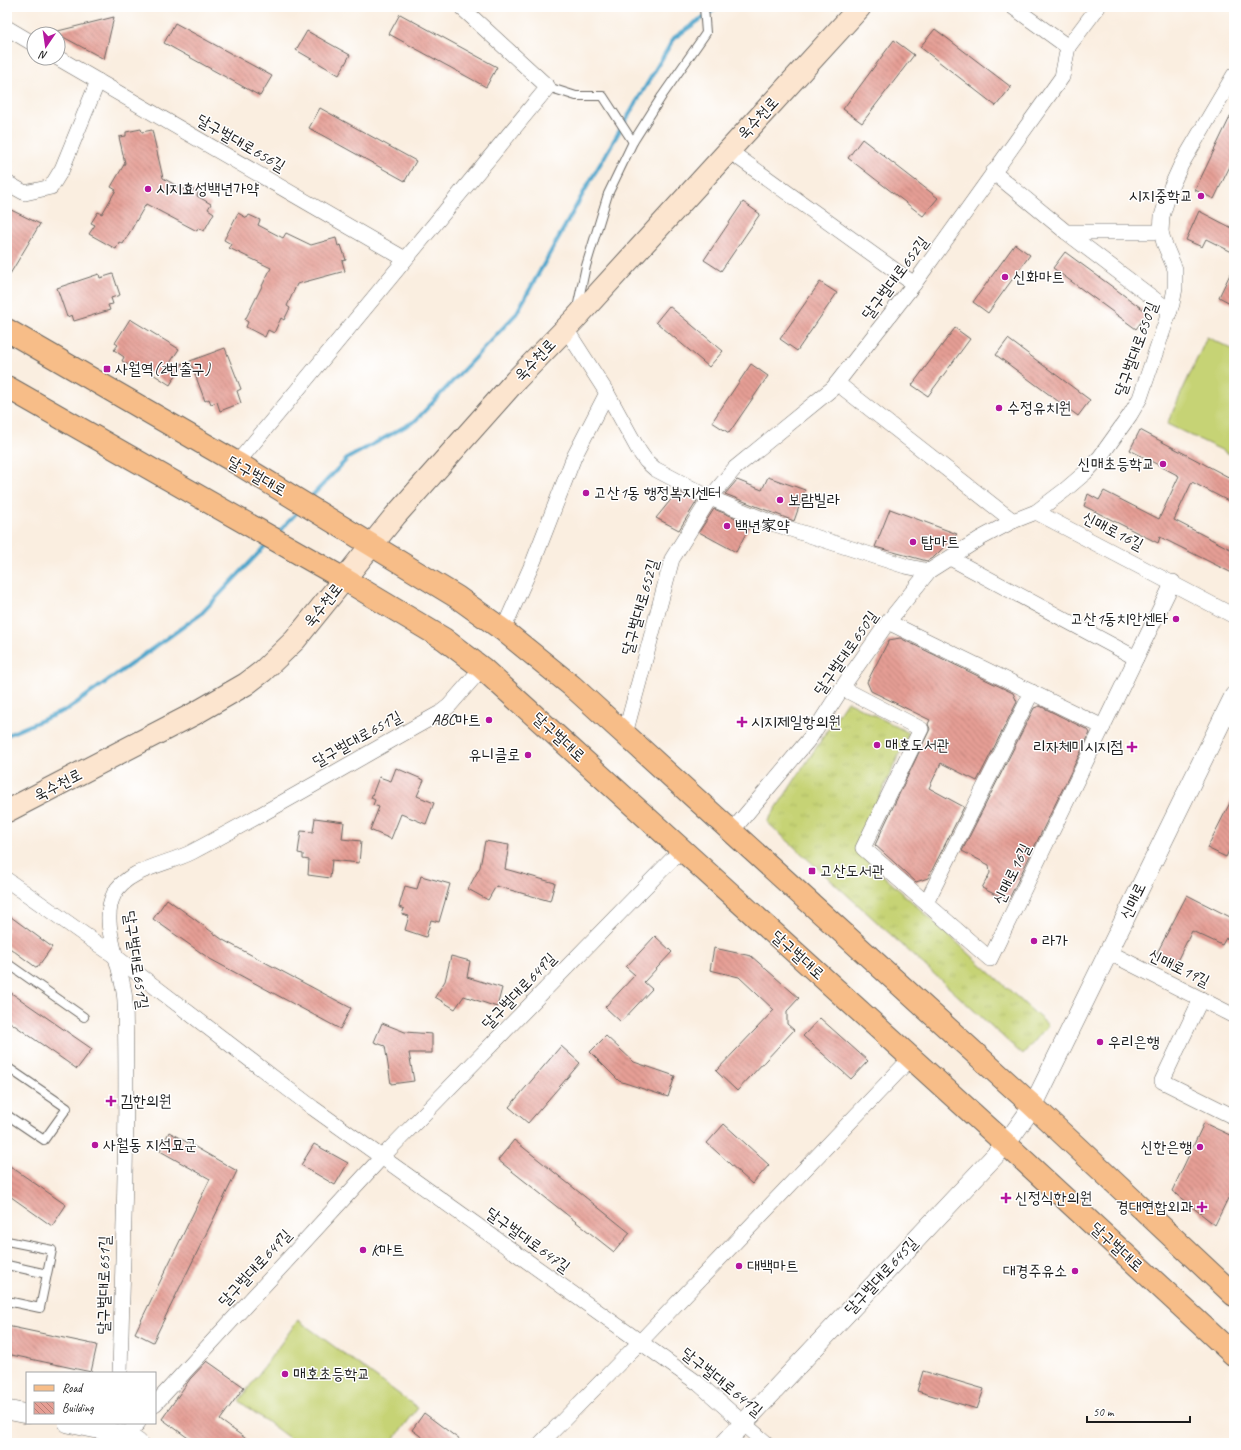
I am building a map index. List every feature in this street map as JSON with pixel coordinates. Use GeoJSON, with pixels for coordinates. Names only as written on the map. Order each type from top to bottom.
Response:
{"type":"FeatureCollection","features":[{"type":"Feature","properties":{"kind":"main road","name":"욱수천로"},"geometry":{"type":"LineString","coordinates":[[7,811],[194,714],[246,684],[263,671],[294,640],[372,544],[506,392],[860,7]]}},
{"type":"Feature","properties":{"kind":"main road","name":"달구벌대로"},"geometry":{"type":"LineString","coordinates":[[7,330],[237,463],[372,544],[457,597],[503,630],[572,686],[1034,1106],[1234,1296]]}},
{"type":"Feature","properties":{"kind":"main road","name":"달구벌대로"},"geometry":{"type":"LineString","coordinates":[[7,387],[236,516],[344,579],[444,639],[482,668],[1006,1144],[1234,1355]]}},
{"type":"Feature","properties":{"kind":"street"},"geometry":{"type":"LineString","coordinates":[[237,463],[548,87],[461,7]]}},
{"type":"Feature","properties":{"kind":"street"},"geometry":{"type":"LineString","coordinates":[[1013,7],[1068,47]]}},
{"type":"Feature","properties":{"kind":"street","name":"달구벌대로652길"},"geometry":{"type":"LineString","coordinates":[[625,734],[672,559],[710,498],[735,468],[837,383],[914,284],[1062,77],[1068,47],[1098,7]]}},
{"type":"Feature","properties":{"kind":"street"},"geometry":{"type":"LineString","coordinates":[[7,28],[26,39]]}},
{"type":"Feature","properties":{"kind":"street","name":"달구벌대로656길"},"geometry":{"type":"LineString","coordinates":[[66,63],[405,259]]}},
{"type":"Feature","properties":{"kind":"street","name":"달구벌대로650길"},"geometry":{"type":"LineString","coordinates":[[732,831],[810,738],[842,688],[888,622],[929,570],[981,538],[1013,521],[1036,512],[1086,472],[1130,415],[1140,398],[1170,311],[1176,288],[1175,269],[1161,232],[1162,216],[1171,187],[1181,166],[1234,75]]}},
{"type":"Feature","properties":{"kind":"street"},"geometry":{"type":"LineString","coordinates":[[7,183],[25,193],[51,187],[62,169],[98,81]]}},
{"type":"Feature","properties":{"kind":"street"},"geometry":{"type":"LineString","coordinates":[[728,150],[914,284]]}},
{"type":"Feature","properties":{"kind":"street"},"geometry":{"type":"LineString","coordinates":[[993,172],[1066,232],[1170,311]]}},
{"type":"Feature","properties":{"kind":"street"},"geometry":{"type":"LineString","coordinates":[[1066,232],[1161,232]]}},
{"type":"Feature","properties":{"kind":"street"},"geometry":{"type":"LineString","coordinates":[[570,324],[607,393],[646,460],[655,469],[710,498],[782,526],[905,566],[929,570]]}},
{"type":"Feature","properties":{"kind":"street"},"geometry":{"type":"LineString","coordinates":[[837,383],[1013,521]]}},
{"type":"Feature","properties":{"kind":"street"},"geometry":{"type":"LineString","coordinates":[[503,630],[534,560],[574,457],[585,432],[607,393]]}},
{"type":"Feature","properties":{"kind":"street","name":"신매로16길"},"geometry":{"type":"LineString","coordinates":[[1036,512],[1173,582],[1234,616]]}},
{"type":"Feature","properties":{"kind":"street"},"geometry":{"type":"LineString","coordinates":[[950,558],[1136,658]]}},
{"type":"Feature","properties":{"kind":"street","name":"신매로16길"},"geometry":{"type":"LineString","coordinates":[[842,688],[921,729],[863,848],[990,959],[1173,582]]}},
{"type":"Feature","properties":{"kind":"street"},"geometry":{"type":"LineString","coordinates":[[888,622],[1103,727]]}},
{"type":"Feature","properties":{"kind":"street","name":"달구벌대로651길"},"geometry":{"type":"LineString","coordinates":[[120,1372],[127,1088],[125,997],[110,920],[110,907],[114,894],[123,882],[136,875],[190,854],[440,713],[449,706],[482,668]]}},
{"type":"Feature","properties":{"kind":"street"},"geometry":{"type":"LineString","coordinates":[[926,903],[1032,692]]}},
{"type":"Feature","properties":{"kind":"street","name":"신매로"},"geometry":{"type":"LineString","coordinates":[[1034,1106],[1234,696]]}},
{"type":"Feature","properties":{"kind":"street","name":"달구벌대로649길"},"geometry":{"type":"LineString","coordinates":[[156,1403],[382,1157],[682,849]]}},
{"type":"Feature","properties":{"kind":"street"},"geometry":{"type":"LineString","coordinates":[[7,880],[116,957],[306,1103],[382,1157]]}},
{"type":"Feature","properties":{"kind":"street","name":"신매로19길"},"geometry":{"type":"LineString","coordinates":[[1108,952],[1234,1016]]}},
{"type":"Feature","properties":{"kind":"street"},"geometry":{"type":"LineString","coordinates":[[1201,999],[1162,1081],[1234,1117]]}},
{"type":"Feature","properties":{"kind":"street"},"geometry":{"type":"LineString","coordinates":[[541,1443],[640,1342],[911,1058]]}},
{"type":"Feature","properties":{"kind":"street","name":"달구벌대로645길"},"geometry":{"type":"LineString","coordinates":[[725,1443],[1006,1144],[1034,1106]]}},
{"type":"Feature","properties":{"kind":"street","name":"달구벌대로647길"},"geometry":{"type":"LineString","coordinates":[[382,1157],[653,1351]]}},
{"type":"Feature","properties":{"kind":"street","name":"달구벌대로641길"},"geometry":{"type":"LineString","coordinates":[[653,1351],[699,1384],[744,1422],[766,1443]]}},
{"type":"Feature","properties":{"kind":"street"},"geometry":{"type":"LineString","coordinates":[[7,1410],[26,1414]]}},
{"type":"Feature","properties":{"kind":"street"},"geometry":{"type":"LineString","coordinates":[[75,1424],[128,1432]]}},
{"type":"Feature","properties":{"kind":"lane"},"geometry":{"type":"LineString","coordinates":[[570,324],[608,194],[633,142],[662,96],[706,33],[704,7]]}},
{"type":"Feature","properties":{"kind":"lane"},"geometry":{"type":"LineString","coordinates":[[548,87],[576,96],[604,96],[633,142]]}},
{"type":"Feature","properties":{"kind":"lane"},"geometry":{"type":"LineString","coordinates":[[7,963],[84,1017]]}},
{"type":"Feature","properties":{"kind":"lane"},"geometry":{"type":"LineString","coordinates":[[7,1067],[67,1108],[44,1140],[7,1115]]}},
{"type":"Feature","properties":{"kind":"lane"},"geometry":{"type":"LineString","coordinates":[[7,1241],[52,1250],[40,1308],[7,1302]]}},
{"type":"Feature","properties":{"kind":"lane"},"geometry":{"type":"LineString","coordinates":[[7,1265],[47,1274]]}},
{"type":"Feature","properties":{"kind":"green space"},"geometry":{"type":"Polygon","coordinates":[[[1207,337],[1234,350],[1234,456],[1167,424],[1207,337]]]}},
{"type":"Feature","properties":{"kind":"green space"},"geometry":{"type":"Polygon","coordinates":[[[847,701],[909,733],[855,850],[1048,1025],[1023,1055],[767,822],[847,701]]]}},
{"type":"Feature","properties":{"kind":"green space"},"geometry":{"type":"Polygon","coordinates":[[[298,1320],[418,1408],[391,1443],[296,1443],[239,1401],[298,1320]]]}},
{"type":"Feature","properties":{"kind":"building"},"geometry":{"type":"Polygon","coordinates":[[[400,14],[497,67],[486,87],[389,34],[400,14]]]}},
{"type":"Feature","properties":{"kind":"building"},"geometry":{"type":"Polygon","coordinates":[[[114,17],[104,59],[66,38],[66,29],[114,17]]]}},
{"type":"Feature","properties":{"kind":"building"},"geometry":{"type":"Polygon","coordinates":[[[175,23],[272,76],[260,96],[164,43],[175,23]]]}},
{"type":"Feature","properties":{"kind":"building"},"geometry":{"type":"Polygon","coordinates":[[[935,29],[1011,87],[996,106],[920,47],[935,29]]]}},
{"type":"Feature","properties":{"kind":"building"},"geometry":{"type":"Polygon","coordinates":[[[307,31],[350,55],[339,75],[296,50],[307,31]]]}},
{"type":"Feature","properties":{"kind":"building"},"geometry":{"type":"Polygon","coordinates":[[[894,40],[914,55],[862,123],[843,109],[894,40]]]}},
{"type":"Feature","properties":{"kind":"building"},"geometry":{"type":"Polygon","coordinates":[[[320,108],[416,161],[405,181],[309,128],[320,108]]]}},
{"type":"Feature","properties":{"kind":"building"},"geometry":{"type":"Polygon","coordinates":[[[1234,109],[1234,158],[1214,199],[1195,190],[1234,109]]]}},
{"type":"Feature","properties":{"kind":"building","name":"시지효성백년가약"},"geometry":{"type":"Polygon","coordinates":[[[141,129],[142,132],[152,130],[163,178],[184,190],[187,186],[198,193],[197,196],[211,204],[208,209],[214,213],[204,231],[198,228],[197,231],[146,204],[123,244],[119,242],[116,249],[89,234],[95,225],[91,223],[98,212],[102,214],[116,190],[111,187],[125,163],[119,137],[126,136],[126,132],[141,129]]]}},
{"type":"Feature","properties":{"kind":"building"},"geometry":{"type":"Polygon","coordinates":[[[862,139],[938,198],[923,216],[848,158],[862,139]]]}},
{"type":"Feature","properties":{"kind":"building"},"geometry":{"type":"Polygon","coordinates":[[[743,202],[760,214],[721,271],[704,260],[743,202]]]}},
{"type":"Feature","properties":{"kind":"building"},"geometry":{"type":"Polygon","coordinates":[[[7,208],[40,224],[7,279],[7,208]]]}},
{"type":"Feature","properties":{"kind":"building"},"geometry":{"type":"Polygon","coordinates":[[[1199,211],[1234,229],[1234,253],[1206,239],[1202,247],[1186,240],[1199,211]]]}},
{"type":"Feature","properties":{"kind":"building","name":"시지효성백년가약"},"geometry":{"type":"Polygon","coordinates":[[[238,213],[247,218],[249,215],[260,220],[258,225],[283,238],[286,233],[311,245],[336,238],[338,246],[341,245],[346,260],[342,261],[345,271],[297,284],[287,306],[290,308],[284,320],[281,318],[274,333],[268,330],[265,337],[246,327],[248,322],[245,320],[271,268],[229,248],[231,244],[224,240],[238,213]]]}},
{"type":"Feature","properties":{"kind":"building"},"geometry":{"type":"Polygon","coordinates":[[[1015,244],[1030,255],[988,313],[973,302],[1015,244]]]}},
{"type":"Feature","properties":{"kind":"building"},"geometry":{"type":"Polygon","coordinates":[[[1065,252],[1148,313],[1136,329],[1053,268],[1065,252]]]}},
{"type":"Feature","properties":{"kind":"building"},"geometry":{"type":"Polygon","coordinates":[[[1234,266],[1234,305],[1219,297],[1234,266]]]}},
{"type":"Feature","properties":{"kind":"building"},"geometry":{"type":"Polygon","coordinates":[[[99,274],[100,278],[113,274],[120,295],[111,298],[113,304],[108,305],[110,310],[74,321],[72,315],[67,317],[57,288],[99,274]]]}},
{"type":"Feature","properties":{"kind":"building"},"geometry":{"type":"Polygon","coordinates":[[[820,282],[837,293],[797,351],[780,339],[820,282]]]}},
{"type":"Feature","properties":{"kind":"building"},"geometry":{"type":"Polygon","coordinates":[[[669,306],[723,351],[709,367],[656,322],[669,306]]]}},
{"type":"Feature","properties":{"kind":"building"},"geometry":{"type":"Polygon","coordinates":[[[130,319],[179,349],[166,369],[183,363],[170,385],[142,367],[139,371],[122,361],[124,357],[114,350],[118,345],[115,343],[130,319]]]}},
{"type":"Feature","properties":{"kind":"building"},"geometry":{"type":"Polygon","coordinates":[[[955,328],[970,339],[928,396],[912,385],[955,328]]]}},
{"type":"Feature","properties":{"kind":"building"},"geometry":{"type":"Polygon","coordinates":[[[1008,339],[1090,400],[1078,416],[996,355],[1008,339]]]}},
{"type":"Feature","properties":{"kind":"building"},"geometry":{"type":"Polygon","coordinates":[[[225,348],[241,389],[237,391],[241,403],[220,411],[217,402],[211,404],[209,399],[205,401],[190,361],[225,348]]]}},
{"type":"Feature","properties":{"kind":"building"},"geometry":{"type":"Polygon","coordinates":[[[751,364],[768,376],[729,433],[712,422],[751,364]]]}},
{"type":"Feature","properties":{"kind":"building"},"geometry":{"type":"Polygon","coordinates":[[[1140,430],[1234,480],[1234,504],[1192,482],[1174,520],[1234,551],[1234,574],[1160,537],[1158,543],[1084,506],[1088,494],[1099,500],[1104,491],[1159,519],[1179,476],[1130,450],[1140,430]]]}},
{"type":"Feature","properties":{"kind":"building","name":"보람빌라"},"geometry":{"type":"Polygon","coordinates":[[[768,477],[805,490],[794,521],[725,494],[737,480],[762,490],[768,477]]]}},
{"type":"Feature","properties":{"kind":"building"},"geometry":{"type":"Polygon","coordinates":[[[678,491],[697,501],[679,530],[656,518],[678,491]]]}},
{"type":"Feature","properties":{"kind":"building","name":"백년家약"},"geometry":{"type":"Polygon","coordinates":[[[714,509],[751,524],[736,552],[699,532],[714,509]]]}},
{"type":"Feature","properties":{"kind":"building","name":"탑마트"},"geometry":{"type":"Polygon","coordinates":[[[890,509],[957,534],[934,557],[927,561],[875,547],[890,509]]]}},
{"type":"Feature","properties":{"kind":"building"},"geometry":{"type":"Polygon","coordinates":[[[900,638],[1013,693],[1017,702],[977,781],[941,763],[929,788],[964,807],[928,878],[916,882],[875,845],[930,729],[928,724],[930,720],[871,691],[867,682],[889,640],[900,638]]]}},
{"type":"Feature","properties":{"kind":"building"},"geometry":{"type":"Polygon","coordinates":[[[1040,706],[1088,730],[1090,733],[1008,901],[982,888],[990,873],[989,865],[962,851],[1034,708],[1040,706]]]}},
{"type":"Feature","properties":{"kind":"building"},"geometry":{"type":"Polygon","coordinates":[[[396,768],[424,780],[417,796],[434,803],[426,824],[401,814],[391,839],[370,830],[379,807],[373,805],[375,800],[371,798],[379,777],[391,781],[396,768]]]}},
{"type":"Feature","properties":{"kind":"building"},"geometry":{"type":"Polygon","coordinates":[[[1234,795],[1234,841],[1226,857],[1207,848],[1234,795]]]}},
{"type":"Feature","properties":{"kind":"building"},"geometry":{"type":"Polygon","coordinates":[[[315,818],[344,822],[342,839],[361,841],[359,863],[332,860],[330,878],[308,875],[309,860],[303,859],[303,854],[298,853],[301,831],[313,832],[315,818]]]}},
{"type":"Feature","properties":{"kind":"building"},"geometry":{"type":"Polygon","coordinates":[[[485,841],[509,845],[505,869],[555,883],[550,901],[496,886],[488,900],[468,889],[480,867],[485,841]]]}},
{"type":"Feature","properties":{"kind":"building"},"geometry":{"type":"Polygon","coordinates":[[[421,876],[450,884],[439,922],[431,920],[426,937],[405,930],[409,916],[402,914],[404,909],[399,907],[405,886],[417,889],[421,876]]]}},
{"type":"Feature","properties":{"kind":"building"},"geometry":{"type":"Polygon","coordinates":[[[1187,895],[1234,919],[1234,942],[1226,938],[1222,945],[1192,931],[1175,965],[1156,955],[1187,895]]]}},
{"type":"Feature","properties":{"kind":"building"},"geometry":{"type":"Polygon","coordinates":[[[167,899],[223,940],[351,1008],[340,1029],[210,959],[153,919],[167,899]]]}},
{"type":"Feature","properties":{"kind":"building"},"geometry":{"type":"Polygon","coordinates":[[[7,914],[52,947],[37,968],[7,946],[7,914]]]}},
{"type":"Feature","properties":{"kind":"building"},"geometry":{"type":"Polygon","coordinates":[[[655,936],[672,952],[644,982],[652,989],[621,1022],[605,1007],[635,975],[626,967],[655,936]]]}},
{"type":"Feature","properties":{"kind":"building"},"geometry":{"type":"Polygon","coordinates":[[[714,948],[751,956],[799,998],[787,1011],[787,1024],[794,1030],[737,1091],[716,1071],[774,1010],[739,977],[710,970],[714,948]]]}},
{"type":"Feature","properties":{"kind":"building"},"geometry":{"type":"Polygon","coordinates":[[[451,956],[470,961],[467,977],[502,988],[497,1007],[464,996],[455,1009],[435,997],[445,981],[451,956]]]}},
{"type":"Feature","properties":{"kind":"building"},"geometry":{"type":"Polygon","coordinates":[[[7,990],[92,1049],[77,1069],[7,1020],[7,990]]]}},
{"type":"Feature","properties":{"kind":"building"},"geometry":{"type":"Polygon","coordinates":[[[820,1018],[868,1061],[851,1079],[803,1036],[820,1018]]]}},
{"type":"Feature","properties":{"kind":"building"},"geometry":{"type":"Polygon","coordinates":[[[382,1023],[405,1032],[432,1034],[432,1053],[409,1053],[414,1081],[391,1084],[385,1046],[374,1042],[382,1023]]]}},
{"type":"Feature","properties":{"kind":"building"},"geometry":{"type":"Polygon","coordinates":[[[606,1036],[634,1062],[675,1076],[668,1097],[619,1081],[590,1052],[606,1036]]]}},
{"type":"Feature","properties":{"kind":"building"},"geometry":{"type":"Polygon","coordinates":[[[561,1046],[580,1063],[528,1123],[509,1107],[561,1046]]]}},
{"type":"Feature","properties":{"kind":"building"},"geometry":{"type":"Polygon","coordinates":[[[1204,1123],[1234,1137],[1234,1186],[1215,1225],[1172,1191],[1204,1123]]]}},
{"type":"Feature","properties":{"kind":"building"},"geometry":{"type":"Polygon","coordinates":[[[724,1124],[769,1165],[752,1184],[707,1143],[724,1124]]]}},
{"type":"Feature","properties":{"kind":"building"},"geometry":{"type":"Polygon","coordinates":[[[169,1132],[237,1171],[153,1342],[135,1333],[210,1179],[160,1151],[169,1132]]]}},
{"type":"Feature","properties":{"kind":"building"},"geometry":{"type":"Polygon","coordinates":[[[514,1140],[630,1233],[614,1252],[498,1160],[514,1140]]]}},
{"type":"Feature","properties":{"kind":"building"},"geometry":{"type":"Polygon","coordinates":[[[314,1144],[348,1163],[335,1185],[301,1165],[314,1144]]]}},
{"type":"Feature","properties":{"kind":"building"},"geometry":{"type":"Polygon","coordinates":[[[7,1164],[66,1205],[52,1226],[7,1194],[7,1164]]]}},
{"type":"Feature","properties":{"kind":"building"},"geometry":{"type":"Polygon","coordinates":[[[7,1326],[97,1345],[91,1372],[7,1354],[7,1326]]]}},
{"type":"Feature","properties":{"kind":"building"},"geometry":{"type":"Polygon","coordinates":[[[207,1361],[244,1387],[220,1420],[252,1443],[195,1443],[162,1419],[190,1379],[207,1361]]]}},
{"type":"Feature","properties":{"kind":"building"},"geometry":{"type":"Polygon","coordinates":[[[923,1371],[984,1389],[977,1409],[917,1391],[923,1371]]]}},
{"type":"Feature","properties":{"kind":"building"},"geometry":{"type":"Polygon","coordinates":[[[424,1413],[464,1443],[430,1443],[412,1430],[424,1413]]]}},
{"type":"Feature","properties":{"kind":"waterway"},"geometry":{"type":"LineString","coordinates":[[309,499],[348,458],[415,421],[516,314],[589,183],[674,38],[718,7]]}},
{"type":"Feature","properties":{"kind":"waterway"},"geometry":{"type":"LineString","coordinates":[[277,534],[301,508]]}},
{"type":"Feature","properties":{"kind":"waterway"},"geometry":{"type":"LineString","coordinates":[[7,735],[68,709],[201,614],[268,543]]}},
{"type":"Feature","properties":{"kind":"place","name":"시지효성백년가약"},"geometry":{"type":"Point","coordinates":[148,189]}},
{"type":"Feature","properties":{"kind":"place","name":"시지중학교"},"geometry":{"type":"Point","coordinates":[1201,196]}},
{"type":"Feature","properties":{"kind":"place","name":"신화마트"},"geometry":{"type":"Point","coordinates":[1005,277]}},
{"type":"Feature","properties":{"kind":"place","name":"사월역(2번출구)"},"geometry":{"type":"Point","coordinates":[107,369]}},
{"type":"Feature","properties":{"kind":"place","name":"수정유치원"},"geometry":{"type":"Point","coordinates":[999,408]}},
{"type":"Feature","properties":{"kind":"place","name":"신매초등학교"},"geometry":{"type":"Point","coordinates":[1163,464]}},
{"type":"Feature","properties":{"kind":"place","name":"고산1동 행정복지센터"},"geometry":{"type":"Point","coordinates":[586,493]}},
{"type":"Feature","properties":{"kind":"place","name":"보람빌라"},"geometry":{"type":"Point","coordinates":[780,500]}},
{"type":"Feature","properties":{"kind":"place","name":"백년家약"},"geometry":{"type":"Point","coordinates":[727,526]}},
{"type":"Feature","properties":{"kind":"place","name":"탑마트"},"geometry":{"type":"Point","coordinates":[913,542]}},
{"type":"Feature","properties":{"kind":"place","name":"고산1동치안센타"},"geometry":{"type":"Point","coordinates":[1176,619]}},
{"type":"Feature","properties":{"kind":"place","name":"ABC마트"},"geometry":{"type":"Point","coordinates":[489,720]}},
{"type":"Feature","properties":{"kind":"place","name":"시지제일항의원"},"geometry":{"type":"Point","coordinates":[742,722]}},
{"type":"Feature","properties":{"kind":"place","name":"매호도서관"},"geometry":{"type":"Point","coordinates":[877,745]}},
{"type":"Feature","properties":{"kind":"place","name":"리자체미시지점"},"geometry":{"type":"Point","coordinates":[1132,747]}},
{"type":"Feature","properties":{"kind":"place","name":"유니클로"},"geometry":{"type":"Point","coordinates":[528,755]}},
{"type":"Feature","properties":{"kind":"place","name":"고산도서관"},"geometry":{"type":"Point","coordinates":[812,871]}},
{"type":"Feature","properties":{"kind":"place","name":"라가"},"geometry":{"type":"Point","coordinates":[1034,941]}},
{"type":"Feature","properties":{"kind":"place","name":"우리은행"},"geometry":{"type":"Point","coordinates":[1100,1042]}},
{"type":"Feature","properties":{"kind":"place","name":"김한의원"},"geometry":{"type":"Point","coordinates":[111,1101]}},
{"type":"Feature","properties":{"kind":"place","name":"사월동 지석묘군"},"geometry":{"type":"Point","coordinates":[95,1145]}},
{"type":"Feature","properties":{"kind":"place","name":"신한은행"},"geometry":{"type":"Point","coordinates":[1200,1147]}},
{"type":"Feature","properties":{"kind":"place","name":"신정식한의원"},"geometry":{"type":"Point","coordinates":[1006,1198]}},
{"type":"Feature","properties":{"kind":"place","name":"경대연합외과"},"geometry":{"type":"Point","coordinates":[1202,1207]}},
{"type":"Feature","properties":{"kind":"place","name":"K마트"},"geometry":{"type":"Point","coordinates":[363,1250]}},
{"type":"Feature","properties":{"kind":"place","name":"대백마트"},"geometry":{"type":"Point","coordinates":[739,1266]}},
{"type":"Feature","properties":{"kind":"place","name":"대경주유소"},"geometry":{"type":"Point","coordinates":[1075,1271]}},
{"type":"Feature","properties":{"kind":"place","name":"매호초등학교"},"geometry":{"type":"Point","coordinates":[285,1374]}}]}
